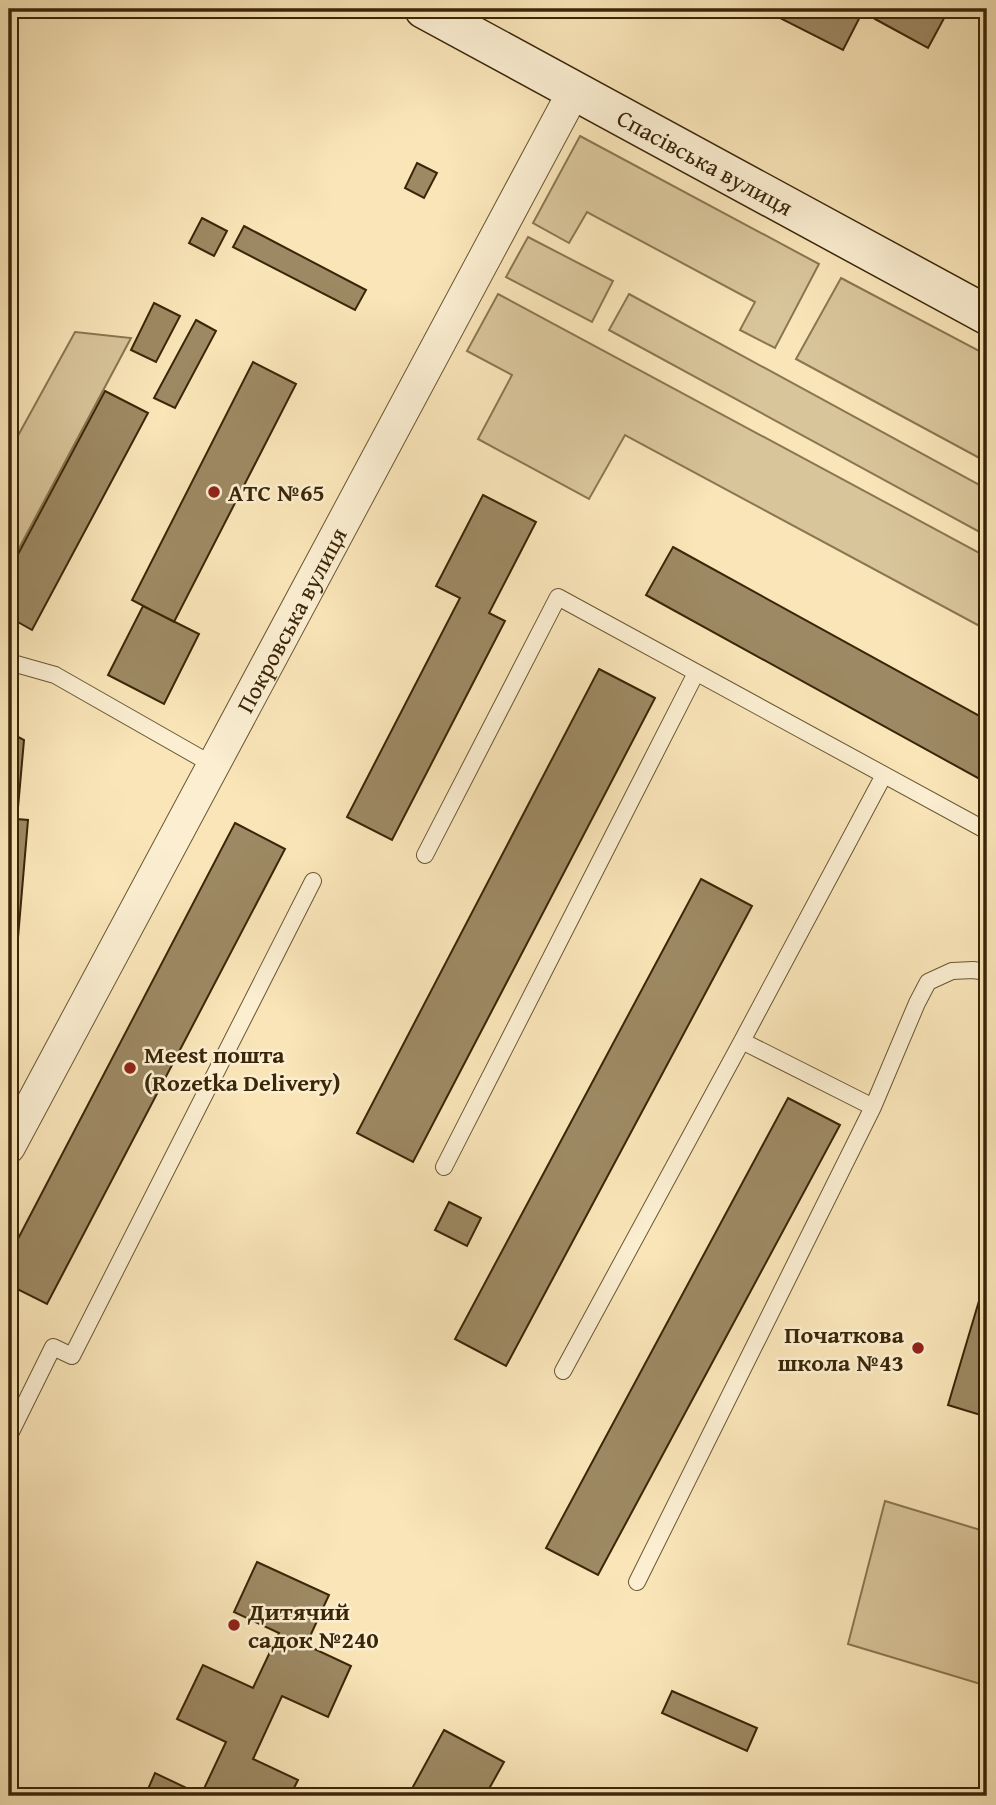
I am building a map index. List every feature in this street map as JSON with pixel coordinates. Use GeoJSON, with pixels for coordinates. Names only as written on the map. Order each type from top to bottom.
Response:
{"type":"FeatureCollection","features":[{"type":"Feature","properties":{"kind":"street","name":"Спасівська вулиця"},"geometry":{"type":"LineString","coordinates":[[424,9],[987,316]]}},
{"type":"Feature","properties":{"kind":"street","name":"Покровська вулиця"},"geometry":{"type":"LineString","coordinates":[[9,1147],[574,91]]}},
{"type":"Feature","properties":{"kind":"lane"},"geometry":{"type":"LineString","coordinates":[[425,855],[558,597],[987,831]]}},
{"type":"Feature","properties":{"kind":"lane"},"geometry":{"type":"LineString","coordinates":[[9,662],[55,674],[213,765]]}},
{"type":"Feature","properties":{"kind":"lane"},"geometry":{"type":"LineString","coordinates":[[444,1167],[696,673]]}},
{"type":"Feature","properties":{"kind":"lane"},"geometry":{"type":"LineString","coordinates":[[563,1370],[884,775]]}},
{"type":"Feature","properties":{"kind":"lane"},"geometry":{"type":"LineString","coordinates":[[9,1436],[53,1347],[72,1356],[313,881]]}},
{"type":"Feature","properties":{"kind":"lane"},"geometry":{"type":"LineString","coordinates":[[637,1582],[873,1107],[928,982],[953,971],[987,972]]}},
{"type":"Feature","properties":{"kind":"lane"},"geometry":{"type":"LineString","coordinates":[[742,1041],[873,1107]]}},
{"type":"Feature","properties":{"kind":"shaded area"},"geometry":{"type":"Polygon","coordinates":[[[580,136],[819,264],[775,348],[740,330],[755,302],[587,212],[569,243],[533,223],[580,136]]]}},
{"type":"Feature","properties":{"kind":"shaded area"},"geometry":{"type":"Polygon","coordinates":[[[528,237],[613,281],[592,322],[506,277],[528,237]]]}},
{"type":"Feature","properties":{"kind":"shaded area"},"geometry":{"type":"Polygon","coordinates":[[[841,278],[987,355],[985,461],[796,359],[841,278]]]}},
{"type":"Feature","properties":{"kind":"shaded area"},"geometry":{"type":"Polygon","coordinates":[[[498,294],[987,557],[987,630],[625,435],[589,499],[478,439],[512,375],[467,351],[498,294]]]}},
{"type":"Feature","properties":{"kind":"shaded area"},"geometry":{"type":"Polygon","coordinates":[[[629,294],[987,489],[987,536],[609,330],[629,294]]]}},
{"type":"Feature","properties":{"kind":"shaded area"},"geometry":{"type":"Polygon","coordinates":[[[75,332],[131,338],[9,567],[9,452],[75,332]]]}},
{"type":"Feature","properties":{"kind":"shaded area"},"geometry":{"type":"Polygon","coordinates":[[[885,1501],[987,1532],[987,1686],[848,1644],[885,1501]]]}},
{"type":"Feature","properties":{"kind":"building"},"geometry":{"type":"Polygon","coordinates":[[[762,9],[864,9],[843,50],[762,9]]]}},
{"type":"Feature","properties":{"kind":"building"},"geometry":{"type":"Polygon","coordinates":[[[881,9],[949,9],[928,48],[875,19],[881,9]]]}},
{"type":"Feature","properties":{"kind":"building"},"geometry":{"type":"Polygon","coordinates":[[[417,163],[437,173],[424,198],[405,188],[417,163]]]}},
{"type":"Feature","properties":{"kind":"building"},"geometry":{"type":"Polygon","coordinates":[[[202,218],[227,231],[214,256],[189,243],[202,218]]]}},
{"type":"Feature","properties":{"kind":"building"},"geometry":{"type":"Polygon","coordinates":[[[244,226],[366,290],[355,310],[233,247],[244,226]]]}},
{"type":"Feature","properties":{"kind":"building"},"geometry":{"type":"Polygon","coordinates":[[[154,303],[180,316],[156,362],[131,350],[154,303]]]}},
{"type":"Feature","properties":{"kind":"building"},"geometry":{"type":"Polygon","coordinates":[[[196,320],[216,331],[175,408],[154,398],[196,320]]]}},
{"type":"Feature","properties":{"kind":"building","name":"АТС №65"},"geometry":{"type":"Polygon","coordinates":[[[253,362],[296,384],[174,622],[132,600],[253,362]]]}},
{"type":"Feature","properties":{"kind":"building"},"geometry":{"type":"Polygon","coordinates":[[[105,391],[148,413],[32,630],[9,617],[9,571],[105,391]]]}},
{"type":"Feature","properties":{"kind":"building"},"geometry":{"type":"Polygon","coordinates":[[[483,495],[536,522],[489,613],[505,621],[392,840],[347,817],[460,598],[436,586],[483,495]]]}},
{"type":"Feature","properties":{"kind":"building"},"geometry":{"type":"Polygon","coordinates":[[[673,547],[987,720],[987,783],[646,595],[673,547]]]}},
{"type":"Feature","properties":{"kind":"building"},"geometry":{"type":"Polygon","coordinates":[[[143,606],[199,634],[164,704],[108,675],[143,606]]]}},
{"type":"Feature","properties":{"kind":"building"},"geometry":{"type":"Polygon","coordinates":[[[599,669],[655,698],[413,1162],[357,1133],[599,669]]]}},
{"type":"Feature","properties":{"kind":"building"},"geometry":{"type":"Polygon","coordinates":[[[9,732],[24,740],[17,819],[28,820],[11,1020],[9,1020],[9,732]]]}},
{"type":"Feature","properties":{"kind":"building"},"geometry":{"type":"Polygon","coordinates":[[[235,823],[285,849],[47,1304],[9,1285],[9,1256],[235,823]]]}},
{"type":"Feature","properties":{"kind":"building"},"geometry":{"type":"Polygon","coordinates":[[[701,879],[752,906],[506,1366],[455,1339],[701,879]]]}},
{"type":"Feature","properties":{"kind":"building"},"geometry":{"type":"Polygon","coordinates":[[[788,1098],[840,1125],[598,1575],[546,1548],[788,1098]]]}},
{"type":"Feature","properties":{"kind":"building"},"geometry":{"type":"Polygon","coordinates":[[[449,1202],[481,1218],[467,1246],[435,1230],[449,1202]]]}},
{"type":"Feature","properties":{"kind":"building"},"geometry":{"type":"Polygon","coordinates":[[[987,1274],[987,1417],[948,1405],[987,1274]]]}},
{"type":"Feature","properties":{"kind":"building"},"geometry":{"type":"Polygon","coordinates":[[[257,1562],[329,1595],[306,1645],[351,1666],[328,1717],[282,1696],[253,1759],[298,1780],[290,1796],[145,1796],[155,1773],[201,1795],[226,1742],[177,1719],[203,1665],[253,1688],[279,1633],[234,1612],[257,1562]]]}},
{"type":"Feature","properties":{"kind":"building"},"geometry":{"type":"Polygon","coordinates":[[[672,1691],[757,1728],[747,1751],[662,1713],[672,1691]]]}},
{"type":"Feature","properties":{"kind":"building"},"geometry":{"type":"Polygon","coordinates":[[[444,1730],[504,1762],[485,1796],[408,1796],[444,1730]]]}},
{"type":"Feature","properties":{"kind":"place","name":"АТС №65"},"geometry":{"type":"Point","coordinates":[214,492]}},
{"type":"Feature","properties":{"kind":"place","name":"Meest пошта (Rozetka Delivery)"},"geometry":{"type":"Point","coordinates":[130,1068]}},
{"type":"Feature","properties":{"kind":"place","name":"Початкова школа №43"},"geometry":{"type":"Point","coordinates":[918,1348]}},
{"type":"Feature","properties":{"kind":"place","name":"Дитячий садок №240"},"geometry":{"type":"Point","coordinates":[234,1625]}}]}
